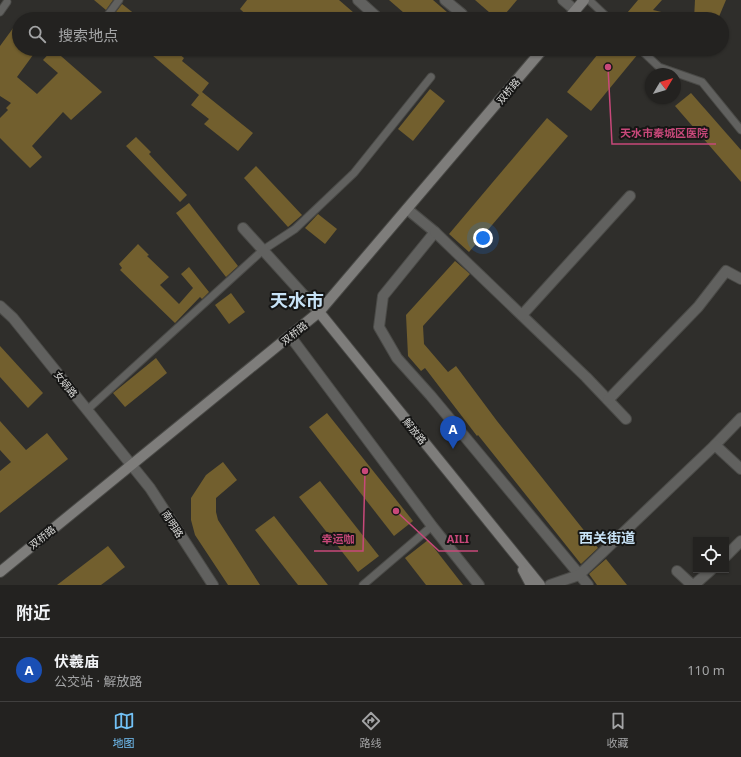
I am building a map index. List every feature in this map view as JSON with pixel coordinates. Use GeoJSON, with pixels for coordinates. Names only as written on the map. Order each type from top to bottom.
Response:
{"type":"FeatureCollection","features":[{"type":"Feature","properties":{"kind":"main road"},"geometry":{"type":"LineString","coordinates":[[576,10],[584,0]]}},
{"type":"Feature","properties":{"kind":"main road","name":"双桥路"},"geometry":{"type":"LineString","coordinates":[[0,572],[319,312],[537,56]]}},
{"type":"Feature","properties":{"kind":"main road","name":"解放路"},"geometry":{"type":"LineString","coordinates":[[319,312],[540,585]]}},
{"type":"Feature","properties":{"kind":"main road","name":"解放路"},"geometry":{"type":"LineString","coordinates":[[511,549],[531,585]]}},
{"type":"Feature","properties":{"kind":"street"},"geometry":{"type":"LineString","coordinates":[[358,0],[372,12]]}},
{"type":"Feature","properties":{"kind":"street"},"geometry":{"type":"LineString","coordinates":[[446,0],[460,12]]}},
{"type":"Feature","properties":{"kind":"street"},"geometry":{"type":"LineString","coordinates":[[563,0],[576,10]]}},
{"type":"Feature","properties":{"kind":"street"},"geometry":{"type":"LineString","coordinates":[[522,315],[630,196]]}},
{"type":"Feature","properties":{"kind":"street"},"geometry":{"type":"LineString","coordinates":[[407,209],[435,232],[522,315],[608,400],[626,420]]}},
{"type":"Feature","properties":{"kind":"street"},"geometry":{"type":"LineString","coordinates":[[243,228],[319,312]]}},
{"type":"Feature","properties":{"kind":"street"},"geometry":{"type":"LineString","coordinates":[[435,232],[383,296],[379,327],[397,358],[432,396],[588,585]]}},
{"type":"Feature","properties":{"kind":"street"},"geometry":{"type":"LineString","coordinates":[[608,400],[698,307],[726,271],[741,279]]}},
{"type":"Feature","properties":{"kind":"street","name":"女娲路"},"geometry":{"type":"LineString","coordinates":[[0,306],[13,318],[131,464]]}},
{"type":"Feature","properties":{"kind":"street"},"geometry":{"type":"LineString","coordinates":[[290,336],[432,526],[480,585]]}},
{"type":"Feature","properties":{"kind":"street"},"geometry":{"type":"LineString","coordinates":[[550,585],[579,575],[715,445],[741,418]]}},
{"type":"Feature","properties":{"kind":"street"},"geometry":{"type":"LineString","coordinates":[[715,445],[741,469]]}},
{"type":"Feature","properties":{"kind":"street","name":"南明路"},"geometry":{"type":"LineString","coordinates":[[131,464],[150,488],[213,585]]}},
{"type":"Feature","properties":{"kind":"street"},"geometry":{"type":"LineString","coordinates":[[729,553],[741,541]]}},
{"type":"Feature","properties":{"kind":"street"},"geometry":{"type":"LineString","coordinates":[[677,571],[693,585],[708,573]]}},
{"type":"Feature","properties":{"kind":"lane"},"geometry":{"type":"LineString","coordinates":[[110,12],[119,0]]}},
{"type":"Feature","properties":{"kind":"lane"},"geometry":{"type":"LineString","coordinates":[[590,0],[602,12]]}},
{"type":"Feature","properties":{"kind":"lane"},"geometry":{"type":"LineString","coordinates":[[0,12],[7,2]]}},
{"type":"Feature","properties":{"kind":"lane"},"geometry":{"type":"LineString","coordinates":[[647,56],[659,67],[702,82],[741,130]]}},
{"type":"Feature","properties":{"kind":"lane"},"geometry":{"type":"LineString","coordinates":[[87,410],[263,250],[295,229],[354,173],[431,77]]}},
{"type":"Feature","properties":{"kind":"lane"},"geometry":{"type":"LineString","coordinates":[[363,585],[432,526]]}},
{"type":"Feature","properties":{"kind":"building"},"geometry":{"type":"Polygon","coordinates":[[[94,0],[113,0],[106,10],[94,0]]]}},
{"type":"Feature","properties":{"kind":"building"},"geometry":{"type":"Polygon","coordinates":[[[247,0],[339,0],[353,12],[243,12],[240,9],[247,0]]]}},
{"type":"Feature","properties":{"kind":"building"},"geometry":{"type":"Polygon","coordinates":[[[389,0],[433,0],[447,12],[403,12],[389,0]]]}},
{"type":"Feature","properties":{"kind":"building"},"geometry":{"type":"Polygon","coordinates":[[[475,0],[517,0],[507,12],[489,12],[475,0]]]}},
{"type":"Feature","properties":{"kind":"building"},"geometry":{"type":"Polygon","coordinates":[[[638,0],[662,0],[653,10],[662,12],[628,12],[638,0]]]}},
{"type":"Feature","properties":{"kind":"building"},"geometry":{"type":"Polygon","coordinates":[[[695,0],[726,0],[721,12],[694,12],[695,0]]]}},
{"type":"Feature","properties":{"kind":"building"},"geometry":{"type":"Polygon","coordinates":[[[122,4],[132,12],[116,12],[122,4]]]}},
{"type":"Feature","properties":{"kind":"building"},"geometry":{"type":"Polygon","coordinates":[[[12,30],[12,56],[32,56],[17,77],[37,94],[58,73],[43,60],[47,56],[61,56],[102,92],[71,120],[63,112],[32,146],[42,157],[30,168],[0,138],[0,118],[8,110],[6,108],[11,103],[0,96],[0,46],[12,30]]]}},
{"type":"Feature","properties":{"kind":"building"},"geometry":{"type":"Polygon","coordinates":[[[153,56],[182,56],[184,58],[182,61],[209,83],[202,92],[253,133],[238,151],[204,124],[209,119],[191,105],[199,95],[153,56]]]}},
{"type":"Feature","properties":{"kind":"building"},"geometry":{"type":"Polygon","coordinates":[[[596,56],[636,56],[591,111],[567,92],[596,56]]]}},
{"type":"Feature","properties":{"kind":"building"},"geometry":{"type":"Polygon","coordinates":[[[430,89],[445,101],[413,141],[398,129],[430,89]]]}},
{"type":"Feature","properties":{"kind":"building"},"geometry":{"type":"Polygon","coordinates":[[[691,93],[741,150],[741,182],[675,106],[681,104],[681,101],[691,93]]]}},
{"type":"Feature","properties":{"kind":"building"},"geometry":{"type":"Polygon","coordinates":[[[547,118],[568,136],[469,252],[449,234],[547,118]]]}},
{"type":"Feature","properties":{"kind":"building"},"geometry":{"type":"Polygon","coordinates":[[[136,137],[151,152],[149,154],[187,195],[180,202],[126,146],[136,137]]]}},
{"type":"Feature","properties":{"kind":"building"},"geometry":{"type":"Polygon","coordinates":[[[256,166],[302,215],[288,227],[244,178],[256,166]]]}},
{"type":"Feature","properties":{"kind":"building"},"geometry":{"type":"Polygon","coordinates":[[[189,203],[238,266],[226,277],[176,213],[189,203]]]}},
{"type":"Feature","properties":{"kind":"building"},"geometry":{"type":"Polygon","coordinates":[[[318,214],[337,229],[325,244],[305,228],[318,214]]]}},
{"type":"Feature","properties":{"kind":"building"},"geometry":{"type":"Polygon","coordinates":[[[138,244],[149,255],[147,256],[169,277],[160,285],[179,304],[193,288],[181,274],[189,267],[209,292],[202,299],[200,297],[175,323],[120,270],[122,268],[119,264],[138,244]]]}},
{"type":"Feature","properties":{"kind":"building"},"geometry":{"type":"Polygon","coordinates":[[[455,261],[470,274],[423,326],[424,344],[448,372],[456,366],[497,421],[598,548],[581,564],[478,435],[477,436],[425,368],[421,371],[408,356],[406,315],[455,261]]]}},
{"type":"Feature","properties":{"kind":"building"},"geometry":{"type":"Polygon","coordinates":[[[231,293],[245,312],[229,324],[215,305],[231,293]]]}},
{"type":"Feature","properties":{"kind":"building"},"geometry":{"type":"Polygon","coordinates":[[[0,346],[43,393],[28,408],[0,377],[0,346]]]}},
{"type":"Feature","properties":{"kind":"building"},"geometry":{"type":"Polygon","coordinates":[[[156,358],[167,373],[125,407],[113,393],[156,358]]]}},
{"type":"Feature","properties":{"kind":"building"},"geometry":{"type":"Polygon","coordinates":[[[327,413],[413,521],[394,536],[309,427],[327,413]]]}},
{"type":"Feature","properties":{"kind":"building"},"geometry":{"type":"Polygon","coordinates":[[[0,421],[26,450],[47,433],[68,459],[0,513],[0,471],[11,462],[0,450],[0,421]]]}},
{"type":"Feature","properties":{"kind":"building"},"geometry":{"type":"Polygon","coordinates":[[[223,462],[237,480],[216,498],[216,512],[218,520],[260,585],[228,585],[195,535],[191,520],[191,498],[206,475],[223,462]]]}},
{"type":"Feature","properties":{"kind":"building"},"geometry":{"type":"Polygon","coordinates":[[[320,481],[379,556],[358,572],[299,497],[320,481]]]}},
{"type":"Feature","properties":{"kind":"building"},"geometry":{"type":"Polygon","coordinates":[[[274,516],[328,585],[298,585],[255,530],[274,516]]]}},
{"type":"Feature","properties":{"kind":"building"},"geometry":{"type":"Polygon","coordinates":[[[428,540],[463,585],[426,585],[405,558],[428,540]]]}},
{"type":"Feature","properties":{"kind":"building"},"geometry":{"type":"Polygon","coordinates":[[[108,546],[125,567],[101,585],[57,585],[108,546]]]}},
{"type":"Feature","properties":{"kind":"building"},"geometry":{"type":"Polygon","coordinates":[[[606,559],[627,585],[597,585],[589,574],[606,559]]]}},
{"type":"Feature","properties":{"kind":"place","name":"天水市秦城区医院"},"geometry":{"type":"Point","coordinates":[608,67]}},
{"type":"Feature","properties":{"kind":"place","name":"伏羲庙"},"geometry":{"type":"Point","coordinates":[453,449]}},
{"type":"Feature","properties":{"kind":"place","name":"幸运咖"},"geometry":{"type":"Point","coordinates":[365,471]}},
{"type":"Feature","properties":{"kind":"place","name":"AILI"},"geometry":{"type":"Point","coordinates":[396,511]}},
{"type":"Feature","properties":{"kind":"district","name":"天水市"},"geometry":{"type":"Point","coordinates":[297,301]}},
{"type":"Feature","properties":{"kind":"district","name":"西关街道"},"geometry":{"type":"Point","coordinates":[607,538]}}]}
